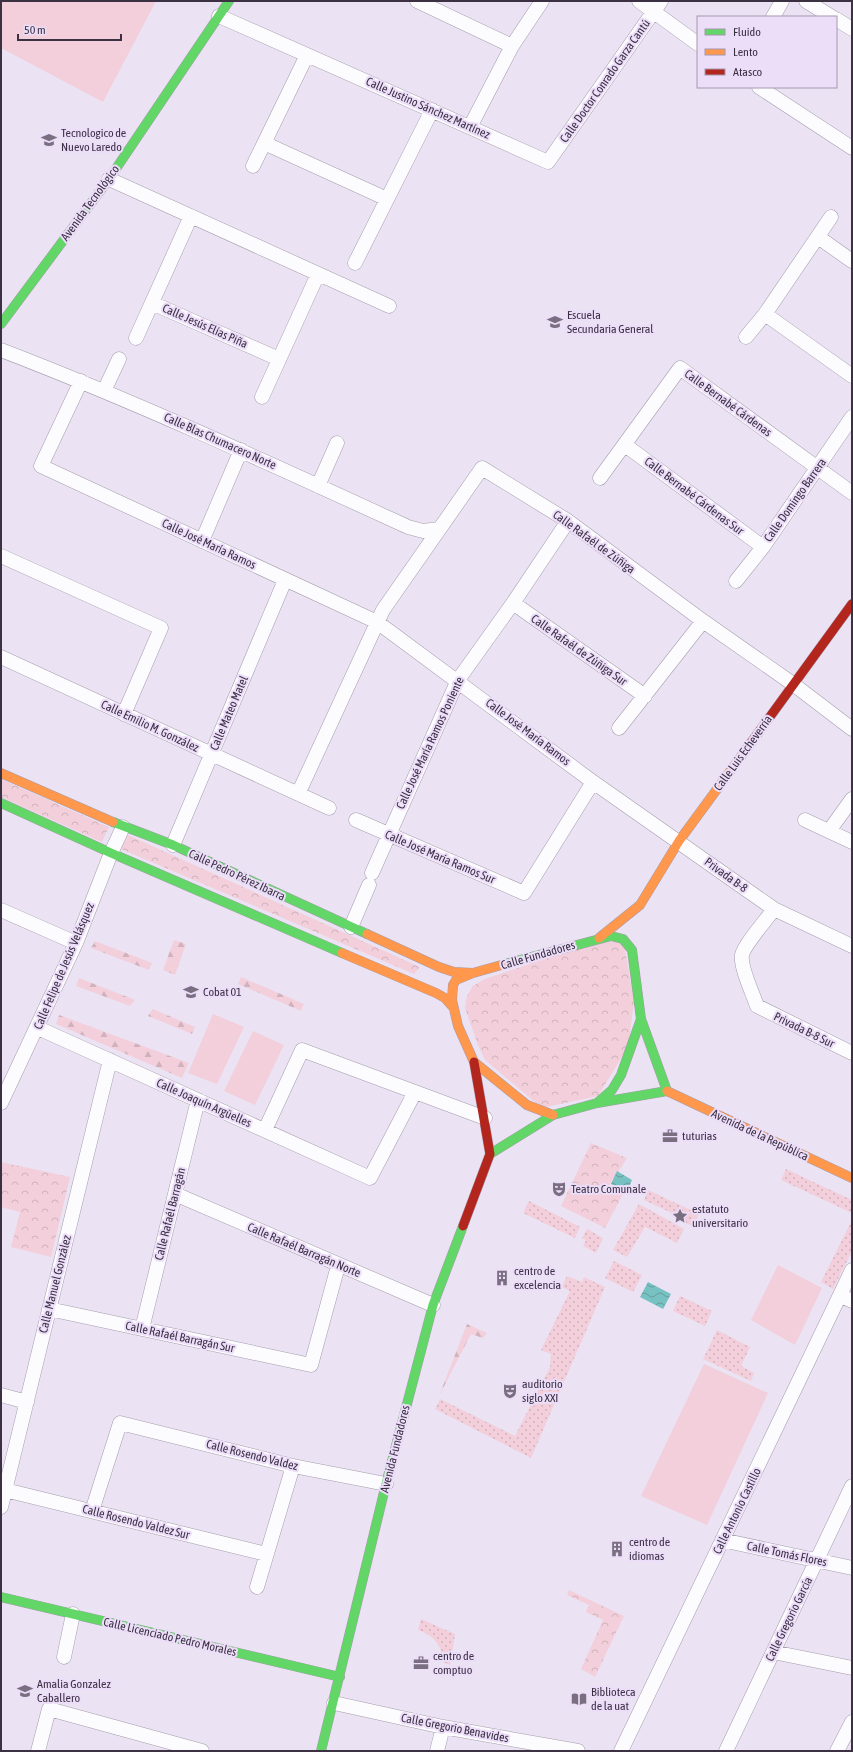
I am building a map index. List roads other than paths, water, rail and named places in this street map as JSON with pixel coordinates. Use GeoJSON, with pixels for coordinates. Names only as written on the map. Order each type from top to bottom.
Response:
{"type":"FeatureCollection","features":[{"type":"Feature","properties":{"kind":"street","name":"Avenida Tecnológico"},"geometry":{"type":"LineString","coordinates":[[1,324],[109,179],[229,1]]}},
{"type":"Feature","properties":{"kind":"street"},"geometry":{"type":"LineString","coordinates":[[417,1],[512,46]]}},
{"type":"Feature","properties":{"kind":"street"},"geometry":{"type":"LineString","coordinates":[[470,127],[512,46],[542,1]]}},
{"type":"Feature","properties":{"kind":"street"},"geometry":{"type":"LineString","coordinates":[[639,1],[658,6],[697,43]]}},
{"type":"Feature","properties":{"kind":"street"},"geometry":{"type":"LineString","coordinates":[[774,16],[782,1]]}},
{"type":"Feature","properties":{"kind":"street"},"geometry":{"type":"LineString","coordinates":[[806,1],[830,16]]}},
{"type":"Feature","properties":{"kind":"street","name":"Calle Doctor Conrado Garza Cantú"},"geometry":{"type":"LineString","coordinates":[[548,162],[658,6]]}},
{"type":"Feature","properties":{"kind":"street","name":"Calle Justino Sánchez Martínez"},"geometry":{"type":"LineString","coordinates":[[219,16],[548,162]]}},
{"type":"Feature","properties":{"kind":"street"},"geometry":{"type":"LineString","coordinates":[[837,20],[852,29]]}},
{"type":"Feature","properties":{"kind":"street"},"geometry":{"type":"LineString","coordinates":[[253,166],[307,55]]}},
{"type":"Feature","properties":{"kind":"street"},"geometry":{"type":"LineString","coordinates":[[761,88],[852,148]]}},
{"type":"Feature","properties":{"kind":"street"},"geometry":{"type":"LineString","coordinates":[[355,263],[432,110]]}},
{"type":"Feature","properties":{"kind":"street"},"geometry":{"type":"LineString","coordinates":[[264,143],[387,199]]}},
{"type":"Feature","properties":{"kind":"street"},"geometry":{"type":"LineString","coordinates":[[109,179],[389,306]]}},
{"type":"Feature","properties":{"kind":"street","name":"Calle Jesús Elías Piña"},"geometry":{"type":"LineString","coordinates":[[191,216],[152,303],[279,359]]}},
{"type":"Feature","properties":{"kind":"street"},"geometry":{"type":"LineString","coordinates":[[746,337],[765,314],[831,217]]}},
{"type":"Feature","properties":{"kind":"street"},"geometry":{"type":"LineString","coordinates":[[818,237],[852,261]]}},
{"type":"Feature","properties":{"kind":"street"},"geometry":{"type":"LineString","coordinates":[[262,397],[318,274]]}},
{"type":"Feature","properties":{"kind":"street"},"geometry":{"type":"LineString","coordinates":[[136,338],[152,303]]}},
{"type":"Feature","properties":{"kind":"street"},"geometry":{"type":"LineString","coordinates":[[765,314],[852,376]]}},
{"type":"Feature","properties":{"kind":"street","name":"Calle Blas Chumacero Norte"},"geometry":{"type":"LineString","coordinates":[[1,350],[81,381],[241,450],[408,527],[423,531],[439,530]]}},
{"type":"Feature","properties":{"kind":"street"},"geometry":{"type":"LineString","coordinates":[[104,391],[118,359]]}},
{"type":"Feature","properties":{"kind":"street","name":"Calle Bernabé Cárdenas"},"geometry":{"type":"LineString","coordinates":[[625,445],[680,368],[852,493]]}},
{"type":"Feature","properties":{"kind":"street","name":"Calle José María Ramos"},"geometry":{"type":"LineString","coordinates":[[81,381],[41,466],[377,622],[458,680],[593,782],[679,841]]}},
{"type":"Feature","properties":{"kind":"street","name":"Calle Domingo Barrera"},"geometry":{"type":"LineString","coordinates":[[736,581],[763,547],[852,417]]}},
{"type":"Feature","properties":{"kind":"street"},"geometry":{"type":"LineString","coordinates":[[318,486],[337,443]]}},
{"type":"Feature","properties":{"kind":"street"},"geometry":{"type":"LineString","coordinates":[[600,478],[625,445]]}},
{"type":"Feature","properties":{"kind":"street","name":"Calle Bernabé Cárdenas Sur"},"geometry":{"type":"LineString","coordinates":[[625,445],[763,547]]}},
{"type":"Feature","properties":{"kind":"street"},"geometry":{"type":"LineString","coordinates":[[202,541],[241,450]]}},
{"type":"Feature","properties":{"kind":"street","name":"Calle Rafaél de Zúñiga"},"geometry":{"type":"LineString","coordinates":[[439,530],[482,468],[568,521],[703,621],[793,684],[852,729]]}},
{"type":"Feature","properties":{"kind":"street","name":"Calle José María Ramos Poniente"},"geometry":{"type":"LineString","coordinates":[[351,927],[388,834],[458,680],[513,603],[568,521]]}},
{"type":"Feature","properties":{"kind":"street"},"geometry":{"type":"LineString","coordinates":[[329,808],[298,794],[377,622],[389,600],[439,530]]}},
{"type":"Feature","properties":{"kind":"street"},"geometry":{"type":"LineString","coordinates":[[1,556],[161,628],[124,714]]}},
{"type":"Feature","properties":{"kind":"street","name":"Calle Mateo Matel"},"geometry":{"type":"LineString","coordinates":[[172,845],[285,580]]}},
{"type":"Feature","properties":{"kind":"street","name":"Calle Rafaél de Zúñiga Sur"},"geometry":{"type":"LineString","coordinates":[[513,603],[645,696]]}},
{"type":"Feature","properties":{"kind":"street","name":"Calle Luis Echeverría"},"geometry":{"type":"LineString","coordinates":[[599,938],[640,905],[679,841],[852,604]]}},
{"type":"Feature","properties":{"kind":"street"},"geometry":{"type":"LineString","coordinates":[[619,728],[703,621]]}},
{"type":"Feature","properties":{"kind":"street","name":"Calle Emilio M. González"},"geometry":{"type":"LineString","coordinates":[[1,658],[298,794]]}},
{"type":"Feature","properties":{"kind":"street","name":"Calle Pedro Pérez Ibarra"},"geometry":{"type":"LineString","coordinates":[[1,773],[123,827],[172,845],[416,957],[450,971],[472,973]]}},
{"type":"Feature","properties":{"kind":"street","name":"Calle José María Ramos Sur"},"geometry":{"type":"LineString","coordinates":[[356,820],[524,893],[593,782]]}},
{"type":"Feature","properties":{"kind":"street"},"geometry":{"type":"LineString","coordinates":[[829,831],[852,799]]}},
{"type":"Feature","properties":{"kind":"street"},"geometry":{"type":"LineString","coordinates":[[1,803],[111,853],[405,979],[445,998],[452,1006]]}},
{"type":"Feature","properties":{"kind":"street"},"geometry":{"type":"LineString","coordinates":[[804,820],[852,842]]}},
{"type":"Feature","properties":{"kind":"street","name":"Calle Felipe de Jesús Velásquez"},"geometry":{"type":"LineString","coordinates":[[1,1103],[38,1028],[76,943],[111,853],[123,827]]}},
{"type":"Feature","properties":{"kind":"street","name":"Privada B-8"},"geometry":{"type":"LineString","coordinates":[[679,841],[774,909],[852,946]]}},
{"type":"Feature","properties":{"kind":"street","name":"Calle Luis Echeverría"},"geometry":{"type":"LineString","coordinates":[[637,920],[640,905]]}},
{"type":"Feature","properties":{"kind":"street","name":"Privada B-8 Sur"},"geometry":{"type":"LineString","coordinates":[[774,909],[746,946],[742,955],[742,964],[757,1006],[852,1053]]}},
{"type":"Feature","properties":{"kind":"street"},"geometry":{"type":"LineString","coordinates":[[1,910],[76,943]]}},
{"type":"Feature","properties":{"kind":"street","name":"Calle Fundadores"},"geometry":{"type":"LineString","coordinates":[[490,1154],[485,1118],[474,1062],[452,1006],[453,985],[456,980],[472,973],[599,938],[611,936],[623,939],[632,950]]}},
{"type":"Feature","properties":{"kind":"street"},"geometry":{"type":"LineString","coordinates":[[490,1154],[553,1116],[597,1103],[667,1091],[641,1019],[632,950],[635,936]]}},
{"type":"Feature","properties":{"kind":"street"},"geometry":{"type":"LineString","coordinates":[[405,979],[410,980],[420,973],[422,964],[416,957]]}},
{"type":"Feature","properties":{"kind":"street"},"geometry":{"type":"LineString","coordinates":[[597,1103],[612,1090],[621,1075],[641,1019]]}},
{"type":"Feature","properties":{"kind":"street","name":"Calle Joaquín Argüelles"},"geometry":{"type":"LineString","coordinates":[[38,1028],[370,1178],[415,1092]]}},
{"type":"Feature","properties":{"kind":"street"},"geometry":{"type":"LineString","coordinates":[[265,1130],[302,1050],[485,1118]]}},
{"type":"Feature","properties":{"kind":"street","name":"Calle Manuel González"},"geometry":{"type":"LineString","coordinates":[[1,1507],[3,1489],[27,1402],[110,1060]]}},
{"type":"Feature","properties":{"kind":"street","name":"Calle Fundadores"},"geometry":{"type":"LineString","coordinates":[[474,1062],[526,1105],[553,1116]]}},
{"type":"Feature","properties":{"kind":"street","name":"Avenida de la República"},"geometry":{"type":"LineString","coordinates":[[667,1091],[852,1178]]}},
{"type":"Feature","properties":{"kind":"street","name":"Calle Rafaél Barragán"},"geometry":{"type":"LineString","coordinates":[[142,1329],[198,1100]]}},
{"type":"Feature","properties":{"kind":"street","name":"Avenida Fundadores"},"geometry":{"type":"LineString","coordinates":[[321,1751],[334,1703],[386,1484],[433,1305],[490,1154]]}},
{"type":"Feature","properties":{"kind":"street","name":"Calle Rafaél Barragán Norte"},"geometry":{"type":"LineString","coordinates":[[175,1194],[338,1266],[433,1305]]}},
{"type":"Feature","properties":{"kind":"street","name":"Calle Rafaél Barragán Sur"},"geometry":{"type":"LineString","coordinates":[[49,1308],[311,1365],[338,1266]]}},
{"type":"Feature","properties":{"kind":"street","name":"Calle Antonio Castillo"},"geometry":{"type":"LineString","coordinates":[[622,1751],[722,1540],[846,1298],[852,1270]]}},
{"type":"Feature","properties":{"kind":"street"},"geometry":{"type":"LineString","coordinates":[[1,1395],[27,1402]]}},
{"type":"Feature","properties":{"kind":"street","name":"Calle Rosendo Valdez"},"geometry":{"type":"LineString","coordinates":[[92,1511],[120,1423],[293,1466],[386,1484]]}},
{"type":"Feature","properties":{"kind":"street"},"geometry":{"type":"LineString","coordinates":[[257,1587],[293,1466]]}},
{"type":"Feature","properties":{"kind":"street","name":"Calle Gregorio García"},"geometry":{"type":"LineString","coordinates":[[726,1751],[852,1486]]}},
{"type":"Feature","properties":{"kind":"street","name":"Calle Rosendo Valdez Sur"},"geometry":{"type":"LineString","coordinates":[[3,1489],[266,1554]]}},
{"type":"Feature","properties":{"kind":"street","name":"Calle Tomás Flores"},"geometry":{"type":"LineString","coordinates":[[722,1540],[852,1568]]}},
{"type":"Feature","properties":{"kind":"street","name":"Calle Licenciado Pedro Morales"},"geometry":{"type":"LineString","coordinates":[[1,1597],[340,1677]]}},
{"type":"Feature","properties":{"kind":"street"},"geometry":{"type":"LineString","coordinates":[[64,1657],[73,1614]]}},
{"type":"Feature","properties":{"kind":"street"},"geometry":{"type":"LineString","coordinates":[[773,1652],[852,1668]]}},
{"type":"Feature","properties":{"kind":"street","name":"Calle Gregorio Benavides"},"geometry":{"type":"LineString","coordinates":[[334,1703],[443,1727],[578,1751]]}},
{"type":"Feature","properties":{"kind":"street"},"geometry":{"type":"LineString","coordinates":[[38,1751],[49,1709],[202,1751]]}},
{"type":"Feature","properties":{"kind":"street"},"geometry":{"type":"LineString","coordinates":[[837,1751],[852,1722]]}},
{"type":"Feature","properties":{"kind":"street"},"geometry":{"type":"LineString","coordinates":[[437,1751],[443,1727]]}},
{"type":"Feature","properties":{"kind":"water"},"geometry":{"type":"Polygon","coordinates":[[[617,1171],[632,1180],[627,1192],[611,1184],[617,1171]]]}},
{"type":"Feature","properties":{"kind":"water"},"geometry":{"type":"Polygon","coordinates":[[[648,1282],[671,1294],[663,1309],[640,1297],[648,1282]]]}},
{"type":"Feature","properties":{"kind":"place","name":"Tecnologico de Nuevo Laredo"},"geometry":{"type":"Point","coordinates":[49,140]}},
{"type":"Feature","properties":{"kind":"place","name":"Escuela Secundaria General"},"geometry":{"type":"Point","coordinates":[555,322]}},
{"type":"Feature","properties":{"kind":"place","name":"Cobat 01"},"geometry":{"type":"Point","coordinates":[191,992]}},
{"type":"Feature","properties":{"kind":"place","name":"tuturias"},"geometry":{"type":"Point","coordinates":[670,1136]}},
{"type":"Feature","properties":{"kind":"place","name":"Teatro Comunale"},"geometry":{"type":"Point","coordinates":[559,1189]}},
{"type":"Feature","properties":{"kind":"place","name":"estatuto universitario"},"geometry":{"type":"Point","coordinates":[680,1216]}},
{"type":"Feature","properties":{"kind":"place","name":"centro de excelencia"},"geometry":{"type":"Point","coordinates":[502,1278]}},
{"type":"Feature","properties":{"kind":"place","name":"auditorio siglo XXI"},"geometry":{"type":"Point","coordinates":[510,1391]}},
{"type":"Feature","properties":{"kind":"place","name":"centro de idiomas"},"geometry":{"type":"Point","coordinates":[617,1549]}},
{"type":"Feature","properties":{"kind":"place","name":"centro de comptuo"},"geometry":{"type":"Point","coordinates":[421,1663]}},
{"type":"Feature","properties":{"kind":"place","name":"Amalia Gonzalez Caballero"},"geometry":{"type":"Point","coordinates":[25,1691]}},
{"type":"Feature","properties":{"kind":"place","name":"Biblioteca de la uat"},"geometry":{"type":"Point","coordinates":[579,1699]}}]}
